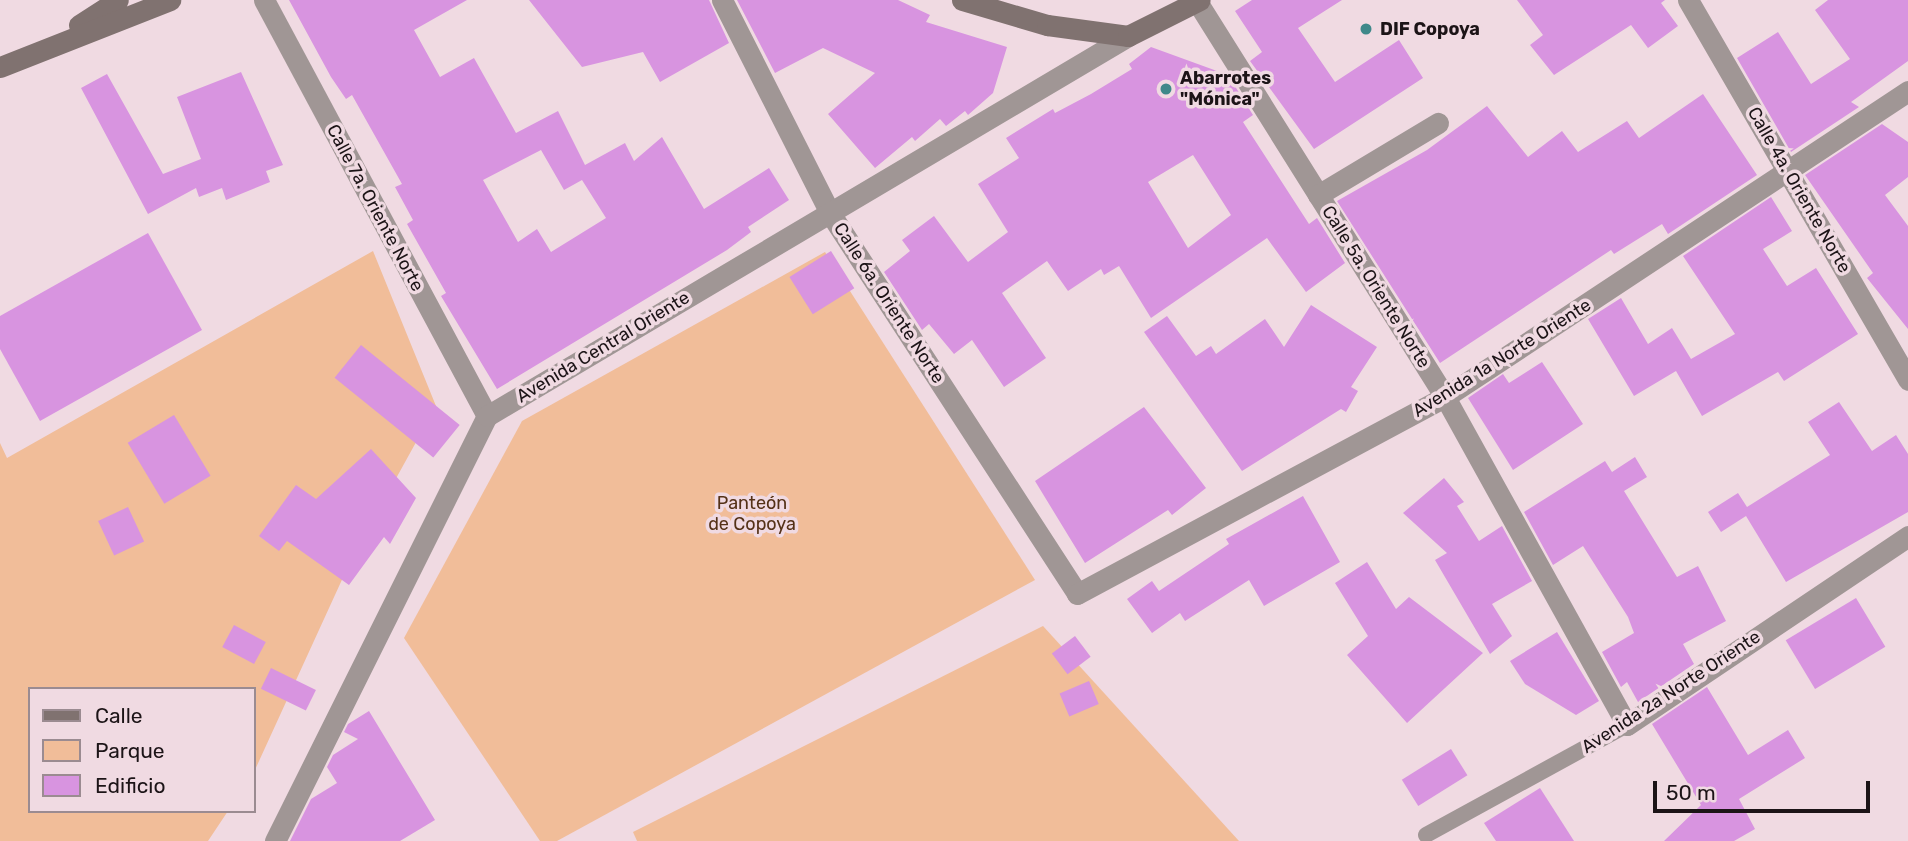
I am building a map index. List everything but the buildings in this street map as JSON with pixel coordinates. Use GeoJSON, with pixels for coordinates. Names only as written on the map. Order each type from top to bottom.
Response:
{"type":"FeatureCollection","features":[{"type":"Feature","properties":{"kind":"street"},"geometry":{"type":"LineString","coordinates":[[41,50],[118,0]]}},
{"type":"Feature","properties":{"kind":"street"},"geometry":{"type":"LineString","coordinates":[[0,67],[170,0]]}},
{"type":"Feature","properties":{"kind":"street","name":"Calle 7a. Oriente Norte"},"geometry":{"type":"LineString","coordinates":[[264,0],[487,416]]}},
{"type":"Feature","properties":{"kind":"street","name":"Calle 6a. Oriente Norte"},"geometry":{"type":"LineString","coordinates":[[722,0],[830,213],[1077,594]]}},
{"type":"Feature","properties":{"kind":"street"},"geometry":{"type":"LineString","coordinates":[[962,0],[1047,25],[1128,36]]}},
{"type":"Feature","properties":{"kind":"street","name":"Calle 4a. Oriente Norte"},"geometry":{"type":"LineString","coordinates":[[1688,0],[1789,170],[1908,380]]}},
{"type":"Feature","properties":{"kind":"street","name":"Avenida Central Oriente"},"geometry":{"type":"LineString","coordinates":[[487,416],[1128,36],[1198,1]]}},
{"type":"Feature","properties":{"kind":"street","name":"Calle 5a. Oriente Norte"},"geometry":{"type":"LineString","coordinates":[[1198,1],[1446,397],[1627,725]]}},
{"type":"Feature","properties":{"kind":"street","name":"Avenida 1a Norte Oriente"},"geometry":{"type":"LineString","coordinates":[[1077,594],[1446,397],[1908,91]]}},
{"type":"Feature","properties":{"kind":"street"},"geometry":{"type":"LineString","coordinates":[[1318,195],[1438,123]]}},
{"type":"Feature","properties":{"kind":"street"},"geometry":{"type":"LineString","coordinates":[[275,841],[487,416]]}},
{"type":"Feature","properties":{"kind":"street","name":"Avenida 2a Norte Oriente"},"geometry":{"type":"LineString","coordinates":[[1627,725],[1908,536]]}},
{"type":"Feature","properties":{"kind":"lane","name":"Avenida 2a Norte Oriente"},"geometry":{"type":"LineString","coordinates":[[1426,835],[1627,725]]}},
{"type":"Feature","properties":{"kind":"green space"},"geometry":{"type":"Polygon","coordinates":[[[373,251],[436,406],[351,560],[256,768],[256,687],[28,687],[28,813],[227,813],[208,841],[0,841],[0,443],[7,458],[373,251]]]}},
{"type":"Feature","properties":{"kind":"green space","name":"Panteón de Copoya"},"geometry":{"type":"Polygon","coordinates":[[[825,252],[1035,580],[557,841],[540,841],[404,638],[522,421],[825,252]]]}},
{"type":"Feature","properties":{"kind":"green space"},"geometry":{"type":"Polygon","coordinates":[[[1043,626],[1239,841],[637,841],[633,832],[1043,626]]]}},
{"type":"Feature","properties":{"kind":"place","name":"DIF Copoya"},"geometry":{"type":"Point","coordinates":[1366,29]}},
{"type":"Feature","properties":{"kind":"place","name":"Abarrotes \"Mónica\""},"geometry":{"type":"Point","coordinates":[1166,89]}}]}
